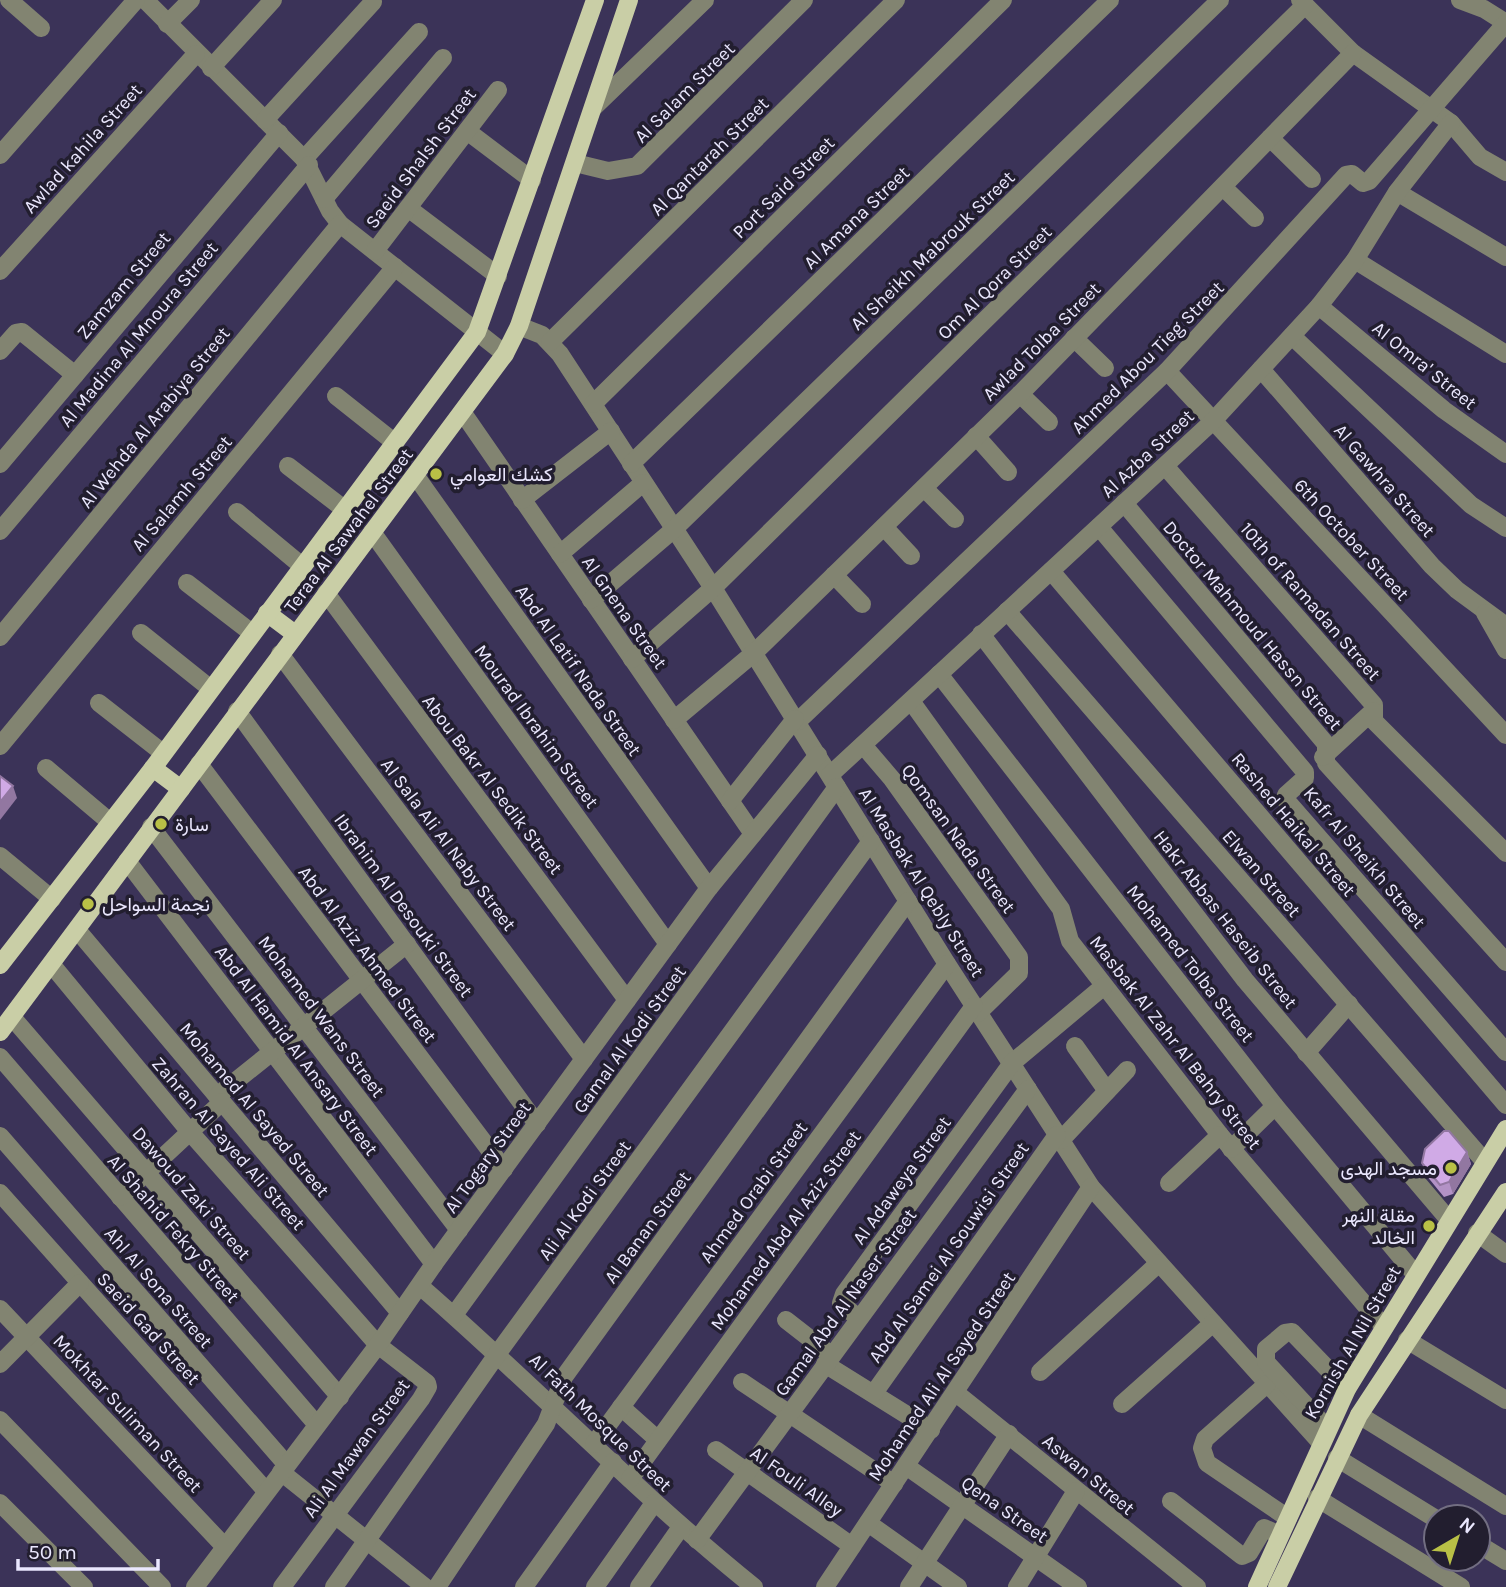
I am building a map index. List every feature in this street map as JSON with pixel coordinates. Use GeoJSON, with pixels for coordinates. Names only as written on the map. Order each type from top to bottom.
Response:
{"type":"FeatureCollection","features":[{"type":"Feature","properties":{"kind":"main road","name":"Teraa Al Sawahel Street"},"geometry":{"type":"LineString","coordinates":[[1,962],[158,760],[477,332],[595,0]]}},
{"type":"Feature","properties":{"kind":"main road","name":"Teraa Al Sawahel Street"},"geometry":{"type":"LineString","coordinates":[[0,1032],[78,931],[151,827],[505,354],[519,326],[629,0]]}},
{"type":"Feature","properties":{"kind":"main road"},"geometry":{"type":"LineString","coordinates":[[267,613],[295,634]]}},
{"type":"Feature","properties":{"kind":"main road"},"geometry":{"type":"LineString","coordinates":[[158,760],[181,789]]}},
{"type":"Feature","properties":{"kind":"main road","name":"Kornish Al Nil Street"},"geometry":{"type":"LineString","coordinates":[[1257,1587],[1323,1435],[1347,1389],[1383,1326],[1506,1129]]}},
{"type":"Feature","properties":{"kind":"main road"},"geometry":{"type":"LineString","coordinates":[[1277,1587],[1317,1498],[1359,1415],[1506,1192]]}},
{"type":"Feature","properties":{"kind":"street"},"geometry":{"type":"LineString","coordinates":[[9,0],[41,28]]}},
{"type":"Feature","properties":{"kind":"street"},"geometry":{"type":"LineString","coordinates":[[0,155],[136,0]]}},
{"type":"Feature","properties":{"kind":"street"},"geometry":{"type":"LineString","coordinates":[[145,0],[306,162],[340,224],[505,354]]}},
{"type":"Feature","properties":{"kind":"street"},"geometry":{"type":"LineString","coordinates":[[167,24],[191,0]]}},
{"type":"Feature","properties":{"kind":"street"},"geometry":{"type":"LineString","coordinates":[[211,68],[273,0]]}},
{"type":"Feature","properties":{"kind":"street"},"geometry":{"type":"LineString","coordinates":[[593,108],[705,0]]}},
{"type":"Feature","properties":{"kind":"street","name":"Al Salam Street"},"geometry":{"type":"LineString","coordinates":[[575,163],[608,171],[637,166],[804,0]]}},
{"type":"Feature","properties":{"kind":"street","name":"Al Qantarah Street"},"geometry":{"type":"LineString","coordinates":[[550,342],[896,0]]}},
{"type":"Feature","properties":{"kind":"street","name":"Port Said Street"},"geometry":{"type":"LineString","coordinates":[[593,404],[1003,0]]}},
{"type":"Feature","properties":{"kind":"street","name":"Al Amana Street"},"geometry":{"type":"LineString","coordinates":[[631,464],[1110,0]]}},
{"type":"Feature","properties":{"kind":"street","name":"Al Sheikh Mabrouk Street"},"geometry":{"type":"LineString","coordinates":[[591,600],[673,530],[1220,0]]}},
{"type":"Feature","properties":{"kind":"street"},"geometry":{"type":"LineString","coordinates":[[1466,1],[1506,23]]}},
{"type":"Feature","properties":{"kind":"street"},"geometry":{"type":"LineString","coordinates":[[265,120],[373,2]]}},
{"type":"Feature","properties":{"kind":"street"},"geometry":{"type":"LineString","coordinates":[[1303,2],[1353,53],[1451,123],[1479,157],[1506,172]]}},
{"type":"Feature","properties":{"kind":"street","name":"Om Al Qora Street"},"geometry":{"type":"LineString","coordinates":[[632,659],[713,588],[1303,2]]}},
{"type":"Feature","properties":{"kind":"street","name":"Ahmed Abou Tieg Street"},"geometry":{"type":"LineString","coordinates":[[730,801],[796,720],[1167,371],[1346,175],[1367,182],[1506,23]]}},
{"type":"Feature","properties":{"kind":"street","name":"Al Madina Al Mnoura Street"},"geometry":{"type":"LineString","coordinates":[[0,531],[306,162],[419,32]]}},
{"type":"Feature","properties":{"kind":"street","name":"Awlad Tolba Street"},"geometry":{"type":"LineString","coordinates":[[674,720],[754,653],[1020,394],[1353,53]]}},
{"type":"Feature","properties":{"kind":"street","name":"Awlad kahila Street"},"geometry":{"type":"LineString","coordinates":[[0,271],[196,54]]}},
{"type":"Feature","properties":{"kind":"street"},"geometry":{"type":"LineString","coordinates":[[324,199],[443,58]]}},
{"type":"Feature","properties":{"kind":"street","name":"Saeid Shalsh Street"},"geometry":{"type":"LineString","coordinates":[[375,251],[498,90]]}},
{"type":"Feature","properties":{"kind":"street","name":"Al Azba Street"},"geometry":{"type":"LineString","coordinates":[[834,781],[863,745],[1213,421],[1319,306],[1355,260],[1397,192],[1451,123]]}},
{"type":"Feature","properties":{"kind":"street"},"geometry":{"type":"LineString","coordinates":[[467,131],[532,180]]}},
{"type":"Feature","properties":{"kind":"street","name":"Zamzam Street"},"geometry":{"type":"LineString","coordinates":[[0,464],[279,134]]}},
{"type":"Feature","properties":{"kind":"street"},"geometry":{"type":"LineString","coordinates":[[1270,138],[1312,180]]}},
{"type":"Feature","properties":{"kind":"street"},"geometry":{"type":"LineString","coordinates":[[1223,187],[1255,218]]}},
{"type":"Feature","properties":{"kind":"street"},"geometry":{"type":"LineString","coordinates":[[1397,192],[1506,257]]}},
{"type":"Feature","properties":{"kind":"street"},"geometry":{"type":"LineString","coordinates":[[408,208],[498,276]]}},
{"type":"Feature","properties":{"kind":"street","name":"Al Wehda Al Arabiya Street"},"geometry":{"type":"LineString","coordinates":[[0,637],[340,224]]}},
{"type":"Feature","properties":{"kind":"street"},"geometry":{"type":"LineString","coordinates":[[1355,260],[1506,354]]}},
{"type":"Feature","properties":{"kind":"street","name":"Al Salamh Street"},"geometry":{"type":"LineString","coordinates":[[0,746],[395,267]]}},
{"type":"Feature","properties":{"kind":"street","name":"Al Omra' Street"},"geometry":{"type":"LineString","coordinates":[[1319,306],[1444,410],[1506,454]]}},
{"type":"Feature","properties":{"kind":"street","name":"Al Masbak Al Qebly Street"},"geometry":{"type":"LineString","coordinates":[[519,326],[533,330],[550,342],[611,431],[1091,1187],[1268,1384],[1323,1435]]}},
{"type":"Feature","properties":{"kind":"street"},"geometry":{"type":"LineString","coordinates":[[0,351],[16,333],[22,332],[75,375]]}},
{"type":"Feature","properties":{"kind":"street"},"geometry":{"type":"LineString","coordinates":[[1292,336],[1471,505],[1506,528]]}},
{"type":"Feature","properties":{"kind":"street"},"geometry":{"type":"LineString","coordinates":[[1074,338],[1105,368]]}},
{"type":"Feature","properties":{"kind":"street","name":"Al Gawhra Street"},"geometry":{"type":"LineString","coordinates":[[1261,369],[1432,566],[1484,612],[1506,626]]}},
{"type":"Feature","properties":{"kind":"street","name":"6th October Street"},"geometry":{"type":"LineString","coordinates":[[1167,371],[1506,735]]}},
{"type":"Feature","properties":{"kind":"street"},"geometry":{"type":"LineString","coordinates":[[1020,394],[1049,422]]}},
{"type":"Feature","properties":{"kind":"street"},"geometry":{"type":"LineString","coordinates":[[336,396],[394,442]]}},
{"type":"Feature","properties":{"kind":"street","name":"Al Gnena Street"},"geometry":{"type":"LineString","coordinates":[[463,413],[753,834]]}},
{"type":"Feature","properties":{"kind":"street"},"geometry":{"type":"LineString","coordinates":[[522,500],[611,431]]}},
{"type":"Feature","properties":{"kind":"street"},"geometry":{"type":"LineString","coordinates":[[976,436],[1008,472]]}},
{"type":"Feature","properties":{"kind":"street"},"geometry":{"type":"LineString","coordinates":[[288,466],[344,509]]}},
{"type":"Feature","properties":{"kind":"street","name":"10th of Ramadan Street"},"geometry":{"type":"LineString","coordinates":[[1165,466],[1374,705],[1374,721],[1506,853]]}},
{"type":"Feature","properties":{"kind":"street","name":"Abd Al Latif Nada Street"},"geometry":{"type":"LineString","coordinates":[[415,475],[709,888]]}},
{"type":"Feature","properties":{"kind":"street"},"geometry":{"type":"LineString","coordinates":[[559,554],[643,483]]}},
{"type":"Feature","properties":{"kind":"street"},"geometry":{"type":"LineString","coordinates":[[924,488],[955,519]]}},
{"type":"Feature","properties":{"kind":"street","name":"Doctor Mahmoud Hassn Street"},"geometry":{"type":"LineString","coordinates":[[1124,503],[1326,744],[1326,763],[1506,962]]}},
{"type":"Feature","properties":{"kind":"street"},"geometry":{"type":"LineString","coordinates":[[237,512],[302,566]]}},
{"type":"Feature","properties":{"kind":"street"},"geometry":{"type":"LineString","coordinates":[[884,527],[911,556]]}},
{"type":"Feature","properties":{"kind":"street","name":"Kafr Al Sheikh Street"},"geometry":{"type":"LineString","coordinates":[[1099,527],[1305,774],[1305,778],[1286,795],[1286,799],[1506,1052]]}},
{"type":"Feature","properties":{"kind":"street","name":"Mourad Ibrahim Street"},"geometry":{"type":"LineString","coordinates":[[372,533],[668,944]]}},
{"type":"Feature","properties":{"kind":"street","name":"Rashed Haikal Street"},"geometry":{"type":"LineString","coordinates":[[1051,571],[1506,1105]]}},
{"type":"Feature","properties":{"kind":"street"},"geometry":{"type":"LineString","coordinates":[[834,575],[862,604]]}},
{"type":"Feature","properties":{"kind":"street"},"geometry":{"type":"LineString","coordinates":[[187,583],[252,633]]}},
{"type":"Feature","properties":{"kind":"street","name":"Abou Bakr Al Sedik Street"},"geometry":{"type":"LineString","coordinates":[[326,593],[627,1000]]}},
{"type":"Feature","properties":{"kind":"street","name":"Elwan Street"},"geometry":{"type":"LineString","coordinates":[[1007,611],[1485,1162]]}},
{"type":"Feature","properties":{"kind":"street","name":"Al Gawhra Street"},"geometry":{"type":"LineString","coordinates":[[1484,612],[1506,650]]}},
{"type":"Feature","properties":{"kind":"street"},"geometry":{"type":"LineString","coordinates":[[141,633],[211,689]]}},
{"type":"Feature","properties":{"kind":"street","name":"Hakr Abbas Haseib Street"},"geometry":{"type":"LineString","coordinates":[[981,634],[1245,980],[1449,1220]]}},
{"type":"Feature","properties":{"kind":"street","name":"Al Sala Ali Al Naby Street"},"geometry":{"type":"LineString","coordinates":[[280,654],[584,1059]]}},
{"type":"Feature","properties":{"kind":"street","name":"Mohamed Tolba Street"},"geometry":{"type":"LineString","coordinates":[[939,674],[1275,1106],[1415,1274]]}},
{"type":"Feature","properties":{"kind":"street","name":"Masbak Al Zahr Al Bahry Street"},"geometry":{"type":"LineString","coordinates":[[911,701],[1061,909],[1070,941],[1225,1142],[1383,1326]]}},
{"type":"Feature","properties":{"kind":"street"},"geometry":{"type":"LineString","coordinates":[[99,703],[158,760]]}},
{"type":"Feature","properties":{"kind":"street"},"geometry":{"type":"LineString","coordinates":[[1305,774],[1373,710]]}},
{"type":"Feature","properties":{"kind":"street","name":"Ibrahim Al Desouki Street"},"geometry":{"type":"LineString","coordinates":[[237,711],[537,1124]]}},
{"type":"Feature","properties":{"kind":"street","name":"Qomsan Nada Street"},"geometry":{"type":"LineString","coordinates":[[863,745],[892,779],[1019,957]]}},
{"type":"Feature","properties":{"kind":"street","name":"Al Togary Street"},"geometry":{"type":"LineString","coordinates":[[195,1587],[378,1346],[434,1264],[709,888],[818,755]]}},
{"type":"Feature","properties":{"kind":"street","name":"Abd Al Aziz Ahmed Street"},"geometry":{"type":"LineString","coordinates":[[199,764],[504,1169]]}},
{"type":"Feature","properties":{"kind":"street"},"geometry":{"type":"LineString","coordinates":[[46,768],[110,822]]}},
{"type":"Feature","properties":{"kind":"street","name":"Gamal Al Kodi Street"},"geometry":{"type":"LineString","coordinates":[[454,1315],[834,781]]}},
{"type":"Feature","properties":{"kind":"street","name":"Mohamed Wans Street"},"geometry":{"type":"LineString","coordinates":[[151,827],[459,1230]]}},
{"type":"Feature","properties":{"kind":"street","name":"Ali Al Kodi Street"},"geometry":{"type":"LineString","coordinates":[[334,1587],[498,1353],[871,841]]}},
{"type":"Feature","properties":{"kind":"street"},"geometry":{"type":"LineString","coordinates":[[0,856],[52,899]]}},
{"type":"Feature","properties":{"kind":"street","name":"Abd Al Hamid Al Ansary Street"},"geometry":{"type":"LineString","coordinates":[[127,861],[434,1264]]}},
{"type":"Feature","properties":{"kind":"street","name":"Al Banan Street"},"geometry":{"type":"LineString","coordinates":[[437,1587],[546,1424],[564,1377],[908,901]]}},
{"type":"Feature","properties":{"kind":"street","name":"Mohamed Al Sayed Street"},"geometry":{"type":"LineString","coordinates":[[78,931],[400,1313]]}},
{"type":"Feature","properties":{"kind":"street"},"geometry":{"type":"LineString","coordinates":[[120,1197],[148,1174],[219,1099],[272,1051],[407,944]]}},
{"type":"Feature","properties":{"kind":"street","name":"Mohamed Abd Al Aziz Street"},"geometry":{"type":"LineString","coordinates":[[630,1479],[976,1009],[1016,977],[1021,968],[1019,957]]}},
{"type":"Feature","properties":{"kind":"street","name":"Ahmed Orabi Street"},"geometry":{"type":"LineString","coordinates":[[594,1444],[947,964]]}},
{"type":"Feature","properties":{"kind":"street","name":"Zahran Al Sayed Ali Street"},"geometry":{"type":"LineString","coordinates":[[52,965],[190,1132],[378,1346]]}},
{"type":"Feature","properties":{"kind":"street"},"geometry":{"type":"LineString","coordinates":[[1012,1063],[1104,986]]}},
{"type":"Feature","properties":{"kind":"street"},"geometry":{"type":"LineString","coordinates":[[1306,1053],[1349,1004]]}},
{"type":"Feature","properties":{"kind":"street","name":"Dawoud Zaki Street"},"geometry":{"type":"LineString","coordinates":[[12,1017],[340,1396]]}},
{"type":"Feature","properties":{"kind":"street"},"geometry":{"type":"LineString","coordinates":[[1075,1046],[1107,1091]]}},
{"type":"Feature","properties":{"kind":"street","name":"Al Shahid Fekry Street"},"geometry":{"type":"LineString","coordinates":[[0,1057],[317,1426]]}},
{"type":"Feature","properties":{"kind":"street","name":"Al Adaweya Street"},"geometry":{"type":"LineString","coordinates":[[858,1318],[841,1303],[844,1294],[1012,1063]]}},
{"type":"Feature","properties":{"kind":"street","name":"Abd Al Samei Al Souwisi Street"},"geometry":{"type":"LineString","coordinates":[[874,1393],[1059,1138],[1128,1070]]}},
{"type":"Feature","properties":{"kind":"street","name":"Gamal Abd Al Naser Street"},"geometry":{"type":"LineString","coordinates":[[697,1540],[1028,1090]]}},
{"type":"Feature","properties":{"kind":"street"},"geometry":{"type":"LineString","coordinates":[[1169,1183],[1275,1106]]}},
{"type":"Feature","properties":{"kind":"street","name":"Ahl Al Sona Street"},"geometry":{"type":"LineString","coordinates":[[0,1136],[284,1468],[334,1514],[425,1587]]}},
{"type":"Feature","properties":{"kind":"street","name":"Mohamed Ali Al Sayed Street"},"geometry":{"type":"LineString","coordinates":[[827,1586],[1091,1187]]}},
{"type":"Feature","properties":{"kind":"street","name":"Saeid Gad Street"},"geometry":{"type":"LineString","coordinates":[[0,1193],[266,1491]]}},
{"type":"Feature","properties":{"kind":"street"},"geometry":{"type":"LineString","coordinates":[[1477,1233],[1506,1254]]}},
{"type":"Feature","properties":{"kind":"street"},"geometry":{"type":"LineString","coordinates":[[1040,1372],[1159,1263]]}},
{"type":"Feature","properties":{"kind":"street"},"geometry":{"type":"LineString","coordinates":[[0,1364],[80,1283]]}},
{"type":"Feature","properties":{"kind":"street","name":"Al Fath Mosque Street"},"geometry":{"type":"LineString","coordinates":[[420,1286],[498,1353],[654,1503],[697,1540],[734,1581],[754,1587]]}},
{"type":"Feature","properties":{"kind":"street","name":"Mokhtar Suliman Street"},"geometry":{"type":"LineString","coordinates":[[0,1308],[225,1547]]}},
{"type":"Feature","properties":{"kind":"street"},"geometry":{"type":"LineString","coordinates":[[786,1320],[828,1359],[931,1430]]}},
{"type":"Feature","properties":{"kind":"street"},"geometry":{"type":"LineString","coordinates":[[1122,1404],[1213,1323]]}},
{"type":"Feature","properties":{"kind":"street"},"geometry":{"type":"LineString","coordinates":[[1323,1435],[1266,1362],[1266,1349],[1285,1333],[1292,1332],[1347,1389]]}},
{"type":"Feature","properties":{"kind":"street"},"geometry":{"type":"LineString","coordinates":[[1407,1340],[1506,1399]]}},
{"type":"Feature","properties":{"kind":"street","name":"Ali Al Mawan Street"},"geometry":{"type":"LineString","coordinates":[[282,1587],[428,1387],[423,1378],[378,1346]]}},
{"type":"Feature","properties":{"kind":"street"},"geometry":{"type":"LineString","coordinates":[[742,1382],[894,1484]]}},
{"type":"Feature","properties":{"kind":"street"},"geometry":{"type":"LineString","coordinates":[[1268,1384],[1205,1439],[1203,1455],[1207,1462],[1288,1518]]}},
{"type":"Feature","properties":{"kind":"street","name":"Aswan Street"},"geometry":{"type":"LineString","coordinates":[[956,1393],[1196,1587]]}},
{"type":"Feature","properties":{"kind":"street"},"geometry":{"type":"LineString","coordinates":[[621,1407],[658,1440]]}},
{"type":"Feature","properties":{"kind":"street"},"geometry":{"type":"LineString","coordinates":[[1359,1415],[1506,1506]]}},
{"type":"Feature","properties":{"kind":"street"},"geometry":{"type":"LineString","coordinates":[[0,1420],[162,1587]]}},
{"type":"Feature","properties":{"kind":"street"},"geometry":{"type":"LineString","coordinates":[[909,1587],[1009,1434]]}},
{"type":"Feature","properties":{"kind":"street","name":"Al Fouli Alley"},"geometry":{"type":"LineString","coordinates":[[716,1450],[852,1546]]}},
{"type":"Feature","properties":{"kind":"street"},"geometry":{"type":"LineString","coordinates":[[1337,1458],[1422,1510]]}},
{"type":"Feature","properties":{"kind":"street"},"geometry":{"type":"LineString","coordinates":[[524,1587],[613,1462]]}},
{"type":"Feature","properties":{"kind":"street","name":"Qena Street"},"geometry":{"type":"LineString","coordinates":[[906,1466],[1078,1587]]}},
{"type":"Feature","properties":{"kind":"street"},"geometry":{"type":"LineString","coordinates":[[1017,1587],[1076,1491]]}},
{"type":"Feature","properties":{"kind":"street"},"geometry":{"type":"LineString","coordinates":[[1317,1498],[1461,1587]]}},
{"type":"Feature","properties":{"kind":"street"},"geometry":{"type":"LineString","coordinates":[[1171,1501],[1242,1556],[1249,1553],[1264,1528],[1280,1535]]}},
{"type":"Feature","properties":{"kind":"street"},"geometry":{"type":"LineString","coordinates":[[595,1587],[654,1503]]}},
{"type":"Feature","properties":{"kind":"street"},"geometry":{"type":"LineString","coordinates":[[2,1508],[84,1587]]}},
{"type":"Feature","properties":{"kind":"street"},"geometry":{"type":"LineString","coordinates":[[868,1523],[958,1587]]}},
{"type":"Feature","properties":{"kind":"street"},"geometry":{"type":"LineString","coordinates":[[639,1587],[681,1527]]}},
{"type":"Feature","properties":{"kind":"building"},"geometry":{"type":"Polygon","coordinates":[[[0,776],[13,786],[0,802],[0,776]]]}},
{"type":"Feature","properties":{"kind":"building"},"geometry":{"type":"Polygon","coordinates":[[[1444,1131],[1449,1131],[1467,1152],[1449,1182],[1440,1185],[1422,1163],[1425,1149],[1444,1131]]]}},
{"type":"Feature","properties":{"kind":"place","name":"كشك العوامي"},"geometry":{"type":"Point","coordinates":[436,474]}},
{"type":"Feature","properties":{"kind":"place","name":"سارة"},"geometry":{"type":"Point","coordinates":[161,824]}},
{"type":"Feature","properties":{"kind":"place","name":"نجمة السواحل"},"geometry":{"type":"Point","coordinates":[88,904]}},
{"type":"Feature","properties":{"kind":"place","name":"مسجد الهدى"},"geometry":{"type":"Point","coordinates":[1451,1168]}},
{"type":"Feature","properties":{"kind":"place","name":"مقلة النهر الخالد"},"geometry":{"type":"Point","coordinates":[1429,1226]}}]}
